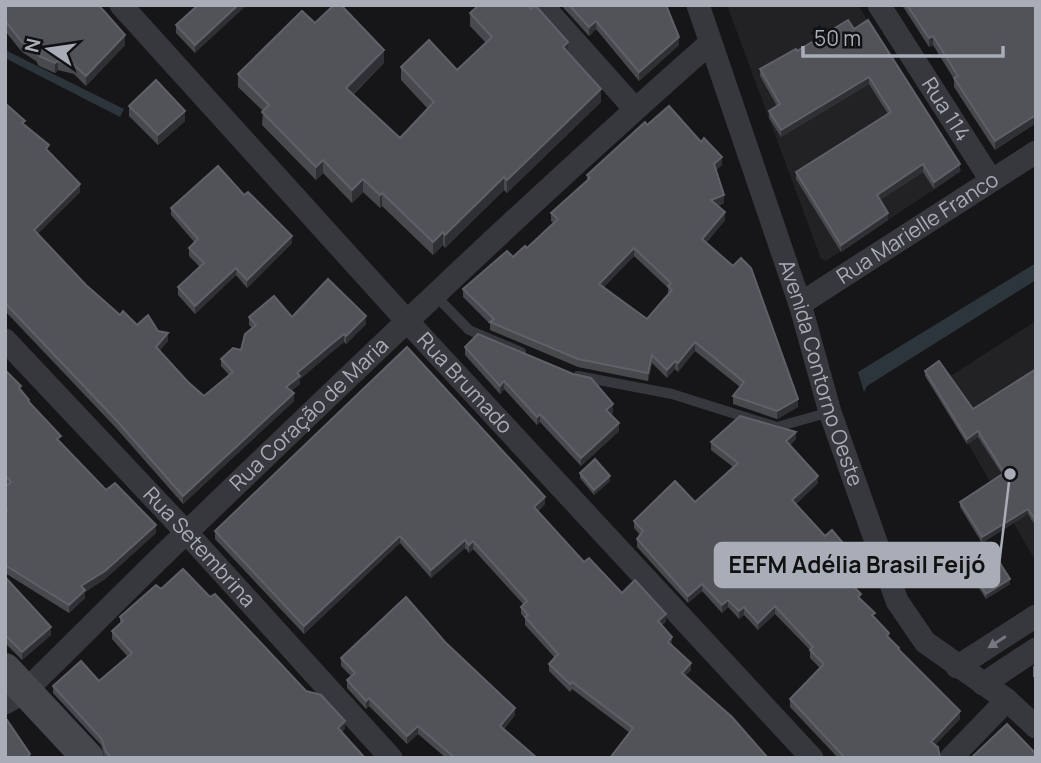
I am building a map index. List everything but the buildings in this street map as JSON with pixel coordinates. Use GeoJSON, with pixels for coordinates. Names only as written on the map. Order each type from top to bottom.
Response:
{"type":"FeatureCollection","features":[{"type":"Feature","properties":{"kind":"main road"},"geometry":{"type":"LineString","coordinates":[[11,688],[88,758]]}},
{"type":"Feature","properties":{"kind":"street","name":"Rua Brumado"},"geometry":{"type":"LineString","coordinates":[[121,5],[407,321],[812,758]]}},
{"type":"Feature","properties":{"kind":"street"},"geometry":{"type":"LineString","coordinates":[[542,5],[635,109]]}},
{"type":"Feature","properties":{"kind":"street","name":"Avenida Contorno Oeste"},"geometry":{"type":"LineString","coordinates":[[698,5],[800,304],[830,412],[897,601],[925,642],[1007,700],[1036,727]]}},
{"type":"Feature","properties":{"kind":"street","name":"Rua 114"},"geometry":{"type":"LineString","coordinates":[[879,5],[991,180]]}},
{"type":"Feature","properties":{"kind":"street","name":"Rua Coração de Maria"},"geometry":{"type":"LineString","coordinates":[[11,688],[186,532],[407,321],[710,43]]}},
{"type":"Feature","properties":{"kind":"street","name":"Rua Marielle Franco"},"geometry":{"type":"LineString","coordinates":[[800,304],[1036,152]]}},
{"type":"Feature","properties":{"kind":"street","name":"Rua Setembrina"},"geometry":{"type":"LineString","coordinates":[[5,340],[186,532],[391,758]]}},
{"type":"Feature","properties":{"kind":"street"},"geometry":{"type":"LineString","coordinates":[[957,667],[1036,616]]}},
{"type":"Feature","properties":{"kind":"street"},"geometry":{"type":"LineString","coordinates":[[983,684],[1036,649]]}},
{"type":"Feature","properties":{"kind":"street"},"geometry":{"type":"LineString","coordinates":[[951,758],[1007,700]]}},
{"type":"Feature","properties":{"kind":"lane"},"geometry":{"type":"LineString","coordinates":[[435,295],[470,330],[528,355]]}},
{"type":"Feature","properties":{"kind":"lane"},"geometry":{"type":"LineString","coordinates":[[564,370],[576,375],[672,394],[777,427],[830,412]]}},
{"type":"Feature","properties":{"kind":"shaded area"},"geometry":{"type":"Polygon","coordinates":[[[727,5],[858,5],[962,171],[826,261],[821,259],[727,5]]]}},
{"type":"Feature","properties":{"kind":"shaded area"},"geometry":{"type":"Polygon","coordinates":[[[5,50],[124,109],[120,117],[5,58],[5,50]]]}},
{"type":"Feature","properties":{"kind":"shaded area"},"geometry":{"type":"Polygon","coordinates":[[[1036,263],[1036,280],[867,386],[864,392],[858,372],[1036,263]]]}},
{"type":"Feature","properties":{"kind":"shaded area"},"geometry":{"type":"Polygon","coordinates":[[[1036,321],[1036,562],[935,386],[1036,321]]]}},
{"type":"Feature","properties":{"kind":"place","name":"EEFM Adélia Brasil Feijó"},"geometry":{"type":"Point","coordinates":[1010,474]}}]}
